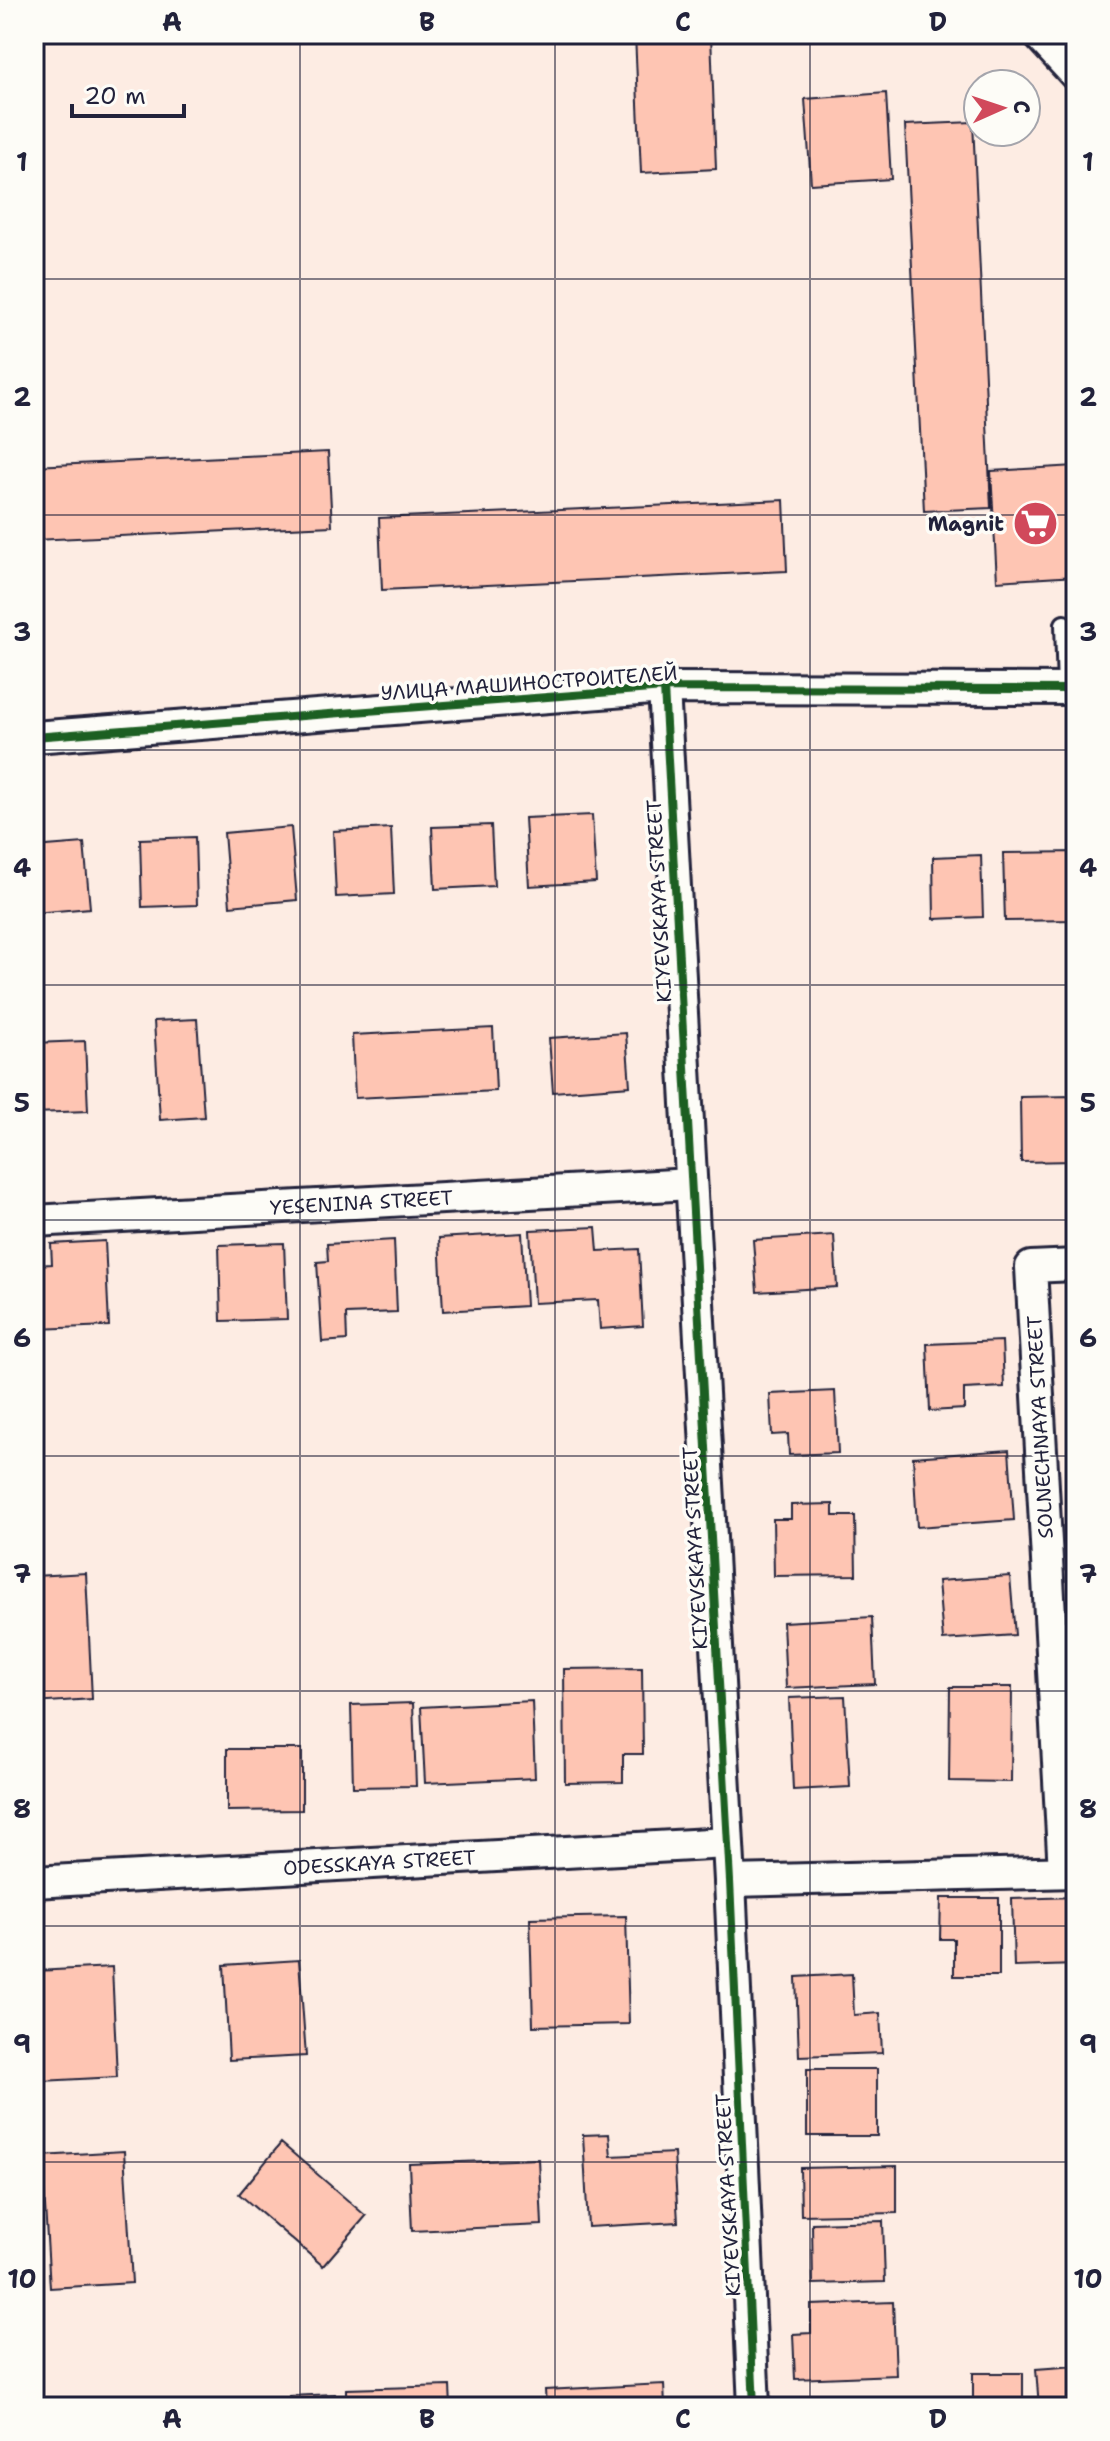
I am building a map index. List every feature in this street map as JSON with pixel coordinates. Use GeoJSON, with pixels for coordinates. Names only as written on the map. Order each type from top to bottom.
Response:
{"type":"FeatureCollection","features":[{"type":"Feature","properties":{"kind":"street"},"geometry":{"type":"LineString","coordinates":[[1038,34],[1076,75]]}},
{"type":"Feature","properties":{"kind":"street","name":"УЛИЦА МАШИНОСТРОИТЕЛЕЙ"},"geometry":{"type":"LineString","coordinates":[[34,737],[664,688],[1071,689]]}},
{"type":"Feature","properties":{"kind":"street","name":"KIYEVSKAYA STREET"},"geometry":{"type":"LineString","coordinates":[[664,688],[730,1881],[754,2407]]}},
{"type":"Feature","properties":{"kind":"street","name":"YESENINA STREET"},"geometry":{"type":"LineString","coordinates":[[34,1221],[691,1184]]}},
{"type":"Feature","properties":{"kind":"street","name":"SOLNECHNAYA STREET"},"geometry":{"type":"LineString","coordinates":[[1070,1872],[1031,1267],[1076,1265]]}},
{"type":"Feature","properties":{"kind":"street","name":"ODESSKAYA STREET"},"geometry":{"type":"LineString","coordinates":[[34,1882],[727,1843]]}},
{"type":"Feature","properties":{"kind":"street"},"geometry":{"type":"LineString","coordinates":[[730,1881],[1070,1872]]}},
{"type":"Feature","properties":{"kind":"lane"},"geometry":{"type":"LineString","coordinates":[[1064,624],[1071,689]]}},
{"type":"Feature","properties":{"kind":"building"},"geometry":{"type":"Polygon","coordinates":[[[635,34],[711,34],[716,169],[641,173],[635,34]]]}},
{"type":"Feature","properties":{"kind":"building"},"geometry":{"type":"Polygon","coordinates":[[[886,93],[891,179],[811,184],[805,99],[886,93]]]}},
{"type":"Feature","properties":{"kind":"building"},"geometry":{"type":"Polygon","coordinates":[[[962,122],[962,148],[974,148],[991,508],[924,511],[905,125],[962,122]]]}},
{"type":"Feature","properties":{"kind":"building"},"geometry":{"type":"Polygon","coordinates":[[[328,452],[332,526],[34,540],[34,466],[328,452]]]}},
{"type":"Feature","properties":{"kind":"building","name":"Magnit"},"geometry":{"type":"Polygon","coordinates":[[[1076,466],[1076,576],[997,581],[991,471],[1076,466]]]}},
{"type":"Feature","properties":{"kind":"building"},"geometry":{"type":"Polygon","coordinates":[[[784,500],[787,571],[382,590],[379,518],[784,500]]]}},
{"type":"Feature","properties":{"kind":"building"},"geometry":{"type":"Polygon","coordinates":[[[592,815],[596,882],[529,886],[525,818],[592,815]]]}},
{"type":"Feature","properties":{"kind":"building"},"geometry":{"type":"Polygon","coordinates":[[[491,825],[494,886],[435,889],[432,827],[491,825]]]}},
{"type":"Feature","properties":{"kind":"building"},"geometry":{"type":"Polygon","coordinates":[[[291,827],[297,900],[230,906],[224,833],[291,827]]]}},
{"type":"Feature","properties":{"kind":"building"},"geometry":{"type":"Polygon","coordinates":[[[391,828],[394,894],[336,897],[333,831],[391,828]]]}},
{"type":"Feature","properties":{"kind":"building"},"geometry":{"type":"Polygon","coordinates":[[[195,837],[197,905],[142,907],[140,839],[195,837]]]}},
{"type":"Feature","properties":{"kind":"building"},"geometry":{"type":"Polygon","coordinates":[[[84,843],[90,908],[34,913],[34,847],[84,843]]]}},
{"type":"Feature","properties":{"kind":"building"},"geometry":{"type":"Polygon","coordinates":[[[1076,852],[1076,920],[1005,921],[1003,853],[1076,852]]]}},
{"type":"Feature","properties":{"kind":"building"},"geometry":{"type":"Polygon","coordinates":[[[981,855],[983,917],[934,919],[933,857],[981,855]]]}},
{"type":"Feature","properties":{"kind":"building"},"geometry":{"type":"Polygon","coordinates":[[[197,1019],[204,1117],[160,1120],[154,1021],[197,1019]]]}},
{"type":"Feature","properties":{"kind":"building"},"geometry":{"type":"Polygon","coordinates":[[[493,1028],[496,1091],[355,1098],[352,1035],[493,1028]]]}},
{"type":"Feature","properties":{"kind":"building"},"geometry":{"type":"Polygon","coordinates":[[[626,1033],[630,1086],[553,1092],[549,1038],[626,1033]]]}},
{"type":"Feature","properties":{"kind":"building"},"geometry":{"type":"Polygon","coordinates":[[[85,1041],[88,1111],[34,1113],[34,1043],[85,1041]]]}},
{"type":"Feature","properties":{"kind":"building"},"geometry":{"type":"Polygon","coordinates":[[[1073,1096],[1074,1161],[1021,1162],[1020,1097],[1073,1096]]]}},
{"type":"Feature","properties":{"kind":"building"},"geometry":{"type":"Polygon","coordinates":[[[596,1227],[598,1251],[639,1249],[643,1326],[600,1329],[598,1300],[534,1303],[530,1230],[596,1227]]]}},
{"type":"Feature","properties":{"kind":"building"},"geometry":{"type":"Polygon","coordinates":[[[522,1233],[526,1306],[443,1311],[439,1238],[522,1233]]]}},
{"type":"Feature","properties":{"kind":"building"},"geometry":{"type":"Polygon","coordinates":[[[834,1235],[837,1287],[757,1292],[753,1240],[834,1235]]]}},
{"type":"Feature","properties":{"kind":"building"},"geometry":{"type":"Polygon","coordinates":[[[394,1240],[397,1312],[346,1314],[347,1340],[322,1342],[317,1262],[328,1261],[327,1244],[394,1240]]]}},
{"type":"Feature","properties":{"kind":"building"},"geometry":{"type":"Polygon","coordinates":[[[105,1241],[109,1326],[38,1329],[35,1265],[52,1264],[51,1244],[105,1241]]]}},
{"type":"Feature","properties":{"kind":"building"},"geometry":{"type":"Polygon","coordinates":[[[284,1243],[287,1319],[221,1321],[219,1245],[284,1243]]]}},
{"type":"Feature","properties":{"kind":"building"},"geometry":{"type":"Polygon","coordinates":[[[1002,1341],[1004,1387],[964,1389],[964,1409],[930,1411],[927,1344],[1002,1341]]]}},
{"type":"Feature","properties":{"kind":"building"},"geometry":{"type":"Polygon","coordinates":[[[835,1391],[838,1453],[789,1455],[788,1434],[772,1435],[770,1394],[835,1391]]]}},
{"type":"Feature","properties":{"kind":"building"},"geometry":{"type":"Polygon","coordinates":[[[1009,1450],[1014,1520],[917,1527],[913,1457],[1009,1450]]]}},
{"type":"Feature","properties":{"kind":"building"},"geometry":{"type":"Polygon","coordinates":[[[833,1504],[833,1516],[855,1516],[856,1575],[774,1576],[773,1519],[791,1519],[791,1505],[833,1504]]]}},
{"type":"Feature","properties":{"kind":"building"},"geometry":{"type":"Polygon","coordinates":[[[86,1573],[92,1699],[34,1703],[34,1576],[86,1573]]]}},
{"type":"Feature","properties":{"kind":"building"},"geometry":{"type":"Polygon","coordinates":[[[1010,1576],[1015,1635],[943,1640],[938,1581],[1010,1576]]]}},
{"type":"Feature","properties":{"kind":"building"},"geometry":{"type":"Polygon","coordinates":[[[872,1617],[875,1684],[786,1688],[783,1622],[872,1617]]]}},
{"type":"Feature","properties":{"kind":"building"},"geometry":{"type":"Polygon","coordinates":[[[642,1668],[643,1754],[623,1754],[623,1782],[565,1783],[564,1669],[642,1668]]]}},
{"type":"Feature","properties":{"kind":"building"},"geometry":{"type":"Polygon","coordinates":[[[950,1687],[1012,1687],[1011,1782],[949,1781],[950,1687]]]}},
{"type":"Feature","properties":{"kind":"building"},"geometry":{"type":"Polygon","coordinates":[[[845,1696],[850,1787],[793,1790],[789,1698],[845,1696]]]}},
{"type":"Feature","properties":{"kind":"building"},"geometry":{"type":"Polygon","coordinates":[[[532,1701],[535,1778],[425,1783],[421,1707],[532,1701]]]}},
{"type":"Feature","properties":{"kind":"building"},"geometry":{"type":"Polygon","coordinates":[[[413,1703],[416,1786],[353,1787],[351,1705],[413,1703]]]}},
{"type":"Feature","properties":{"kind":"building"},"geometry":{"type":"Polygon","coordinates":[[[227,1749],[302,1749],[302,1810],[227,1811],[227,1749]]]}},
{"type":"Feature","properties":{"kind":"building"},"geometry":{"type":"Polygon","coordinates":[[[1076,1897],[1076,1965],[1014,1967],[1012,1899],[1076,1897]]]}},
{"type":"Feature","properties":{"kind":"building"},"geometry":{"type":"Polygon","coordinates":[[[941,1898],[999,1898],[999,1976],[954,1976],[954,1939],[940,1939],[941,1898]]]}},
{"type":"Feature","properties":{"kind":"building"},"geometry":{"type":"Polygon","coordinates":[[[626,1916],[629,2024],[533,2026],[530,1918],[626,1916]]]}},
{"type":"Feature","properties":{"kind":"building"},"geometry":{"type":"Polygon","coordinates":[[[299,1960],[306,2056],[229,2060],[224,1965],[299,1960]]]}},
{"type":"Feature","properties":{"kind":"building"},"geometry":{"type":"Polygon","coordinates":[[[112,1967],[117,2077],[42,2081],[36,1971],[112,1967]]]}},
{"type":"Feature","properties":{"kind":"building"},"geometry":{"type":"Polygon","coordinates":[[[852,1974],[854,2015],[880,2013],[882,2053],[799,2056],[796,1977],[852,1974]]]}},
{"type":"Feature","properties":{"kind":"building"},"geometry":{"type":"Polygon","coordinates":[[[807,2069],[877,2069],[877,2136],[807,2136],[807,2069]]]}},
{"type":"Feature","properties":{"kind":"building"},"geometry":{"type":"Polygon","coordinates":[[[609,2134],[611,2156],[674,2153],[678,2222],[588,2227],[583,2135],[609,2134]]]}},
{"type":"Feature","properties":{"kind":"building"},"geometry":{"type":"Polygon","coordinates":[[[281,2143],[366,2216],[323,2266],[239,2194],[281,2143]]]}},
{"type":"Feature","properties":{"kind":"building"},"geometry":{"type":"Polygon","coordinates":[[[124,2151],[132,2283],[50,2288],[42,2156],[124,2151]]]}},
{"type":"Feature","properties":{"kind":"building"},"geometry":{"type":"Polygon","coordinates":[[[539,2159],[542,2225],[412,2231],[409,2164],[539,2159]]]}},
{"type":"Feature","properties":{"kind":"building"},"geometry":{"type":"Polygon","coordinates":[[[897,2166],[897,2213],[801,2215],[800,2168],[897,2166]]]}},
{"type":"Feature","properties":{"kind":"building"},"geometry":{"type":"Polygon","coordinates":[[[883,2221],[885,2282],[813,2284],[812,2223],[883,2221]]]}},
{"type":"Feature","properties":{"kind":"building"},"geometry":{"type":"Polygon","coordinates":[[[893,2302],[896,2375],[795,2379],[793,2334],[811,2333],[811,2305],[893,2302]]]}},
{"type":"Feature","properties":{"kind":"building"},"geometry":{"type":"Polygon","coordinates":[[[1076,2366],[1076,2407],[1039,2407],[1036,2369],[1076,2366]]]}},
{"type":"Feature","properties":{"kind":"building"},"geometry":{"type":"Polygon","coordinates":[[[973,2373],[1023,2373],[1023,2407],[973,2407],[973,2373]]]}},
{"type":"Feature","properties":{"kind":"building"},"geometry":{"type":"Polygon","coordinates":[[[664,2384],[665,2407],[546,2407],[545,2390],[664,2384]]]}},
{"type":"Feature","properties":{"kind":"building"},"geometry":{"type":"Polygon","coordinates":[[[450,2386],[451,2407],[346,2407],[346,2389],[450,2386]]]}},
{"type":"Feature","properties":{"kind":"building"},"geometry":{"type":"Polygon","coordinates":[[[335,2394],[336,2407],[289,2407],[289,2396],[335,2394]]]}},
{"type":"Feature","properties":{"kind":"building"},"geometry":{"type":"Polygon","coordinates":[[[113,2399],[114,2407],[55,2407],[54,2404],[113,2399]]]}},
{"type":"Feature","properties":{"kind":"cycle path"},"geometry":{"type":"LineString","coordinates":[[664,688],[730,1881],[754,2407]]}},
{"type":"Feature","properties":{"kind":"cycle path"},"geometry":{"type":"LineString","coordinates":[[34,737],[664,688],[1076,689]]}},
{"type":"Feature","properties":{"kind":"place","name":"Magnit"},"geometry":{"type":"Point","coordinates":[1035,524]}}]}
